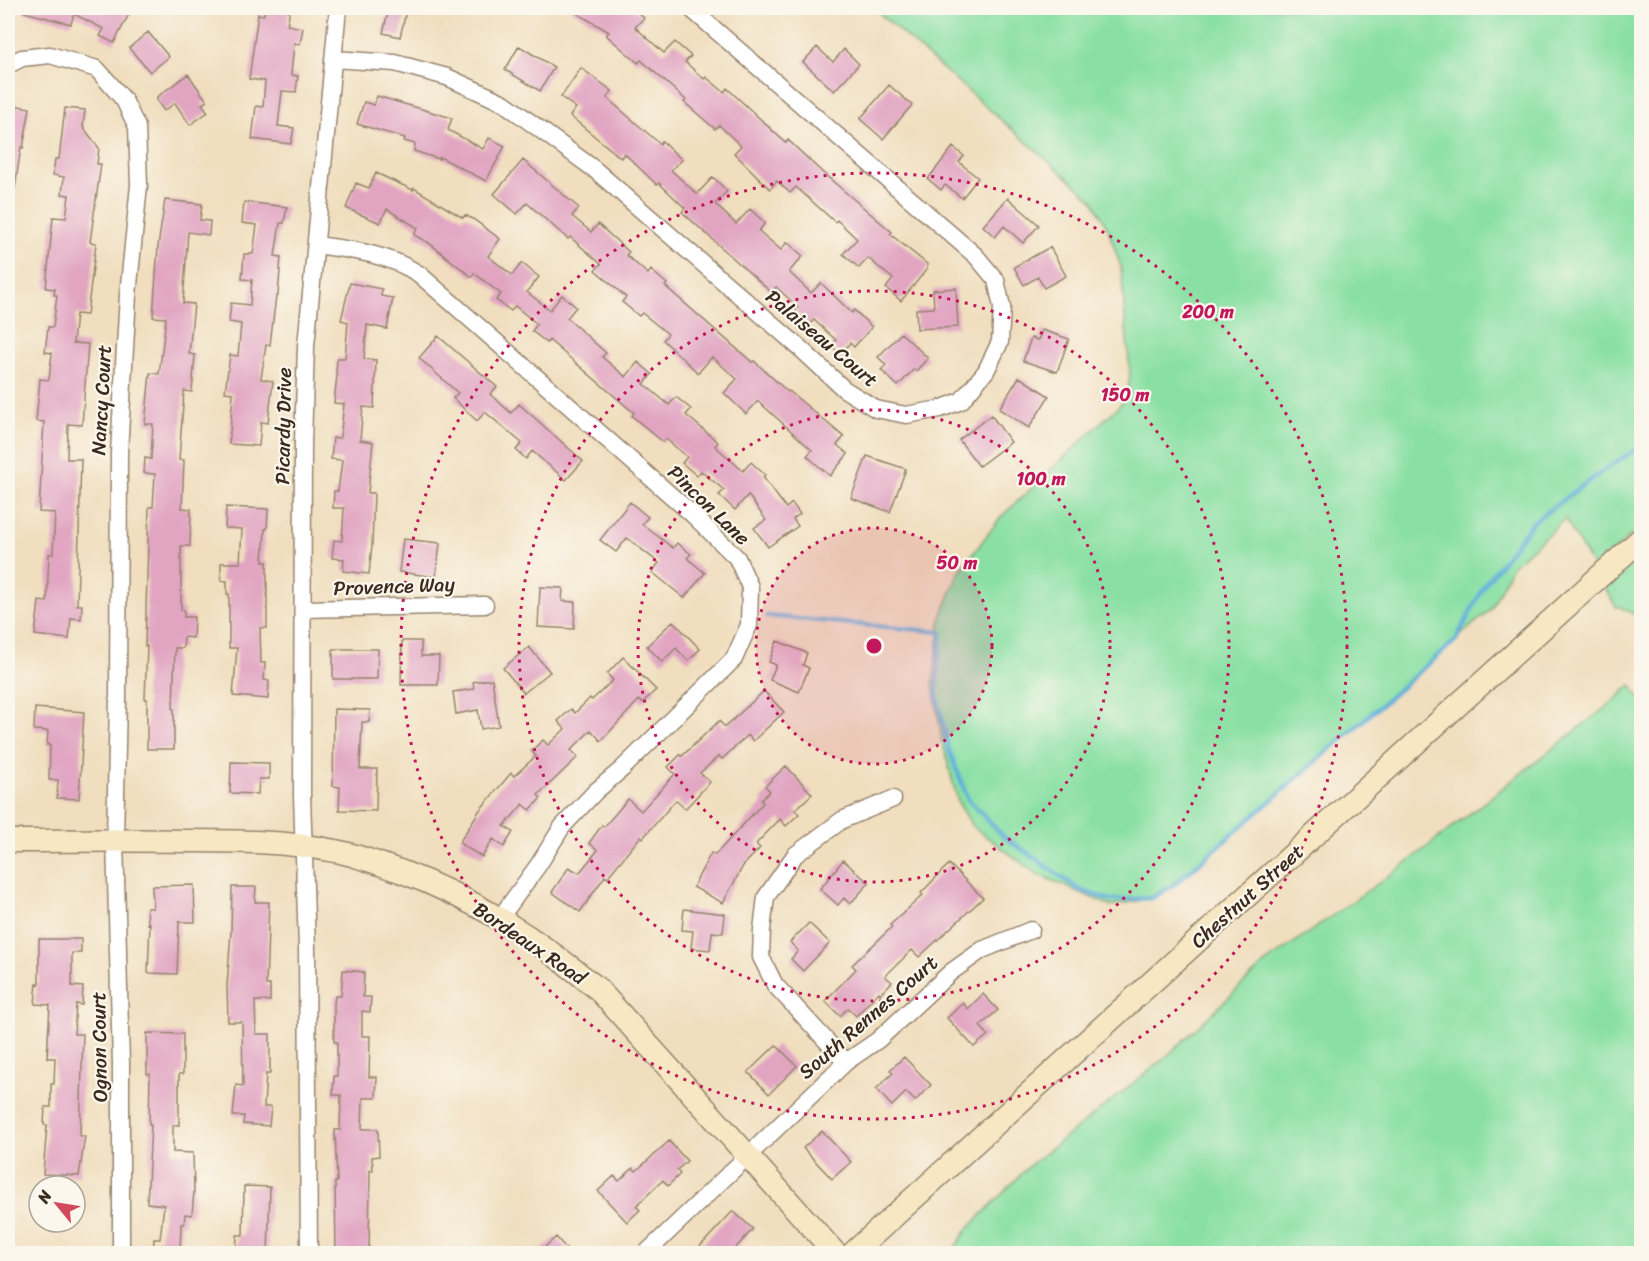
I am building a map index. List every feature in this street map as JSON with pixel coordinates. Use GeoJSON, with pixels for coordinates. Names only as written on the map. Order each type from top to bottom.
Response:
{"type":"FeatureCollection","features":[{"type":"Feature","properties":{"kind":"main road","name":"Chestnut Street"},"geometry":{"type":"LineString","coordinates":[[852,1254],[1641,538]]}},
{"type":"Feature","properties":{"kind":"main road","name":"Bordeaux Road"},"geometry":{"type":"LineString","coordinates":[[8,842],[240,841],[303,846],[336,851],[375,862],[468,900],[558,956],[598,989],[836,1254]]}},
{"type":"Feature","properties":{"kind":"street","name":"Picardy Drive"},"geometry":{"type":"LineString","coordinates":[[303,846],[303,443],[306,346],[338,8]]}},
{"type":"Feature","properties":{"kind":"street","name":"Palaiseau Court"},"geometry":{"type":"LineString","coordinates":[[333,59],[395,63],[416,68],[447,76],[504,103],[594,169],[844,389],[876,409],[906,415],[939,409],[961,401],[986,371],[1000,342],[1002,307],[996,280],[976,256],[690,8]]}},
{"type":"Feature","properties":{"kind":"street","name":"Nancy Court"},"geometry":{"type":"LineString","coordinates":[[8,65],[22,58],[50,55],[97,69],[124,100],[137,127],[139,185],[128,295],[119,453],[115,840]]}},
{"type":"Feature","properties":{"kind":"street","name":"Pincon Lane"},"geometry":{"type":"LineString","coordinates":[[317,245],[369,253],[403,264],[419,274],[692,514],[737,558],[750,587],[748,625],[734,659],[622,769],[596,791],[562,827],[539,864],[500,918]]}},
{"type":"Feature","properties":{"kind":"street","name":"Provence Way"},"geometry":{"type":"LineString","coordinates":[[304,609],[485,605]]}},
{"type":"Feature","properties":{"kind":"street"},"geometry":{"type":"LineString","coordinates":[[846,1062],[775,985],[761,957],[766,897],[795,855],[842,820],[892,799]]}},
{"type":"Feature","properties":{"kind":"street","name":"Ognon Court"},"geometry":{"type":"LineString","coordinates":[[115,840],[121,1064],[121,1254]]}},
{"type":"Feature","properties":{"kind":"street"},"geometry":{"type":"LineString","coordinates":[[303,846],[307,949],[309,1254]]}},
{"type":"Feature","properties":{"kind":"street","name":"South Rennes Court"},"geometry":{"type":"LineString","coordinates":[[645,1254],[846,1062],[878,1040],[951,972],[982,950],[1031,930]]}},
{"type":"Feature","properties":{"kind":"green space"},"geometry":{"type":"Polygon","coordinates":[[[873,8],[1641,8],[1641,526],[1594,569],[1565,519],[1512,566],[1491,609],[1205,857],[1160,893],[1138,901],[1111,906],[1037,874],[972,826],[958,802],[942,741],[933,684],[941,617],[959,572],[1001,517],[1121,404],[1127,394],[1130,375],[1121,267],[1108,229],[1093,200],[873,8]]]}},
{"type":"Feature","properties":{"kind":"green space"},"geometry":{"type":"Polygon","coordinates":[[[1641,550],[1641,621],[1639,617],[1616,607],[1603,585],[1641,550]]]}},
{"type":"Feature","properties":{"kind":"green space"},"geometry":{"type":"Polygon","coordinates":[[[1631,685],[1642,702],[1641,1253],[951,1253],[968,1229],[1030,1165],[1165,1058],[1264,964],[1404,865],[1615,700],[1631,685]]]}},
{"type":"Feature","properties":{"kind":"building"},"geometry":{"type":"Polygon","coordinates":[[[24,8],[122,8],[130,12],[114,43],[100,36],[104,29],[74,14],[71,24],[24,12],[24,8]]]}},
{"type":"Feature","properties":{"kind":"building"},"geometry":{"type":"Polygon","coordinates":[[[265,8],[290,9],[287,25],[303,28],[300,44],[294,43],[291,75],[298,76],[296,92],[282,91],[278,126],[294,128],[291,144],[252,139],[256,106],[263,107],[265,81],[249,79],[258,14],[264,15],[265,8]]]}},
{"type":"Feature","properties":{"kind":"building"},"geometry":{"type":"Polygon","coordinates":[[[389,8],[407,8],[400,37],[383,33],[389,8]]]}},
{"type":"Feature","properties":{"kind":"building"},"geometry":{"type":"Polygon","coordinates":[[[568,8],[633,8],[644,18],[635,27],[664,53],[675,42],[691,56],[685,62],[704,79],[706,77],[724,92],[727,88],[786,143],[788,140],[892,232],[890,234],[927,264],[927,269],[901,301],[886,288],[893,279],[868,258],[859,268],[843,254],[857,239],[837,220],[835,222],[796,187],[790,193],[777,181],[770,189],[734,153],[741,146],[719,125],[715,129],[641,60],[638,63],[606,35],[609,32],[568,8]]]}},
{"type":"Feature","properties":{"kind":"building"},"geometry":{"type":"Polygon","coordinates":[[[148,32],[169,57],[150,72],[129,48],[148,32]]]}},
{"type":"Feature","properties":{"kind":"building"},"geometry":{"type":"Polygon","coordinates":[[[519,46],[554,67],[540,91],[505,70],[519,46]]]}},
{"type":"Feature","properties":{"kind":"building"},"geometry":{"type":"Polygon","coordinates":[[[817,47],[833,62],[844,49],[859,64],[834,91],[803,62],[817,47]]]}},
{"type":"Feature","properties":{"kind":"building"},"geometry":{"type":"Polygon","coordinates":[[[581,68],[612,91],[607,98],[660,144],[662,141],[682,160],[671,170],[697,194],[713,177],[727,191],[715,204],[736,224],[750,209],[765,223],[759,231],[781,250],[787,242],[803,256],[789,272],[811,293],[821,283],[852,313],[854,310],[872,327],[854,347],[850,343],[840,354],[831,345],[836,340],[814,320],[809,325],[795,311],[798,307],[776,287],[771,292],[682,212],[685,208],[659,183],[657,185],[624,153],[621,158],[570,116],[576,108],[561,97],[581,68]]]}},
{"type":"Feature","properties":{"kind":"building"},"geometry":{"type":"Polygon","coordinates":[[[188,74],[207,101],[202,104],[208,112],[190,125],[175,103],[164,111],[157,101],[157,97],[188,74]]]}},
{"type":"Feature","properties":{"kind":"building"},"geometry":{"type":"Polygon","coordinates":[[[889,85],[912,105],[883,139],[860,119],[889,85]]]}},
{"type":"Feature","properties":{"kind":"building"},"geometry":{"type":"Polygon","coordinates":[[[377,96],[452,118],[448,130],[483,149],[489,138],[505,146],[486,181],[440,157],[439,159],[414,151],[415,144],[404,141],[405,138],[357,124],[364,102],[374,105],[377,96]]]}},
{"type":"Feature","properties":{"kind":"building"},"geometry":{"type":"Polygon","coordinates":[[[8,104],[30,108],[15,188],[8,187],[8,104]]]}},
{"type":"Feature","properties":{"kind":"building"},"geometry":{"type":"Polygon","coordinates":[[[65,108],[85,110],[83,127],[99,148],[97,164],[101,164],[90,242],[96,243],[87,315],[76,314],[73,343],[88,344],[82,425],[68,424],[67,459],[81,459],[77,605],[82,605],[81,619],[71,618],[69,639],[35,635],[39,601],[47,602],[49,554],[53,554],[55,513],[39,512],[44,422],[36,421],[40,379],[49,380],[52,353],[45,352],[48,327],[53,327],[57,295],[54,295],[55,289],[46,288],[53,217],[66,218],[69,195],[62,194],[64,177],[53,175],[55,159],[59,159],[65,108]]]}},
{"type":"Feature","properties":{"kind":"building"},"geometry":{"type":"Polygon","coordinates":[[[953,147],[964,156],[959,162],[978,178],[962,198],[945,185],[941,190],[928,179],[953,147]]]}},
{"type":"Feature","properties":{"kind":"building"},"geometry":{"type":"Polygon","coordinates":[[[523,160],[579,208],[572,216],[591,232],[598,224],[629,252],[626,255],[648,274],[651,270],[667,284],[665,286],[752,362],[754,361],[844,437],[837,445],[848,454],[830,476],[807,456],[812,450],[758,401],[746,414],[724,393],[737,379],[712,357],[698,373],[663,340],[668,334],[642,313],[639,316],[622,302],[626,297],[595,270],[601,264],[570,237],[568,239],[527,203],[517,214],[494,194],[523,160]]]}},
{"type":"Feature","properties":{"kind":"building"},"geometry":{"type":"Polygon","coordinates":[[[376,173],[413,190],[414,188],[463,218],[465,215],[473,219],[500,239],[488,256],[512,275],[522,263],[539,277],[527,292],[550,310],[562,295],[576,307],[567,318],[606,353],[602,357],[626,377],[638,362],[652,374],[644,384],[669,405],[676,397],[691,409],[686,415],[718,442],[715,446],[743,471],[751,462],[765,475],[763,477],[786,508],[792,503],[800,514],[793,519],[798,526],[768,547],[754,528],[766,520],[748,495],[735,510],[719,495],[724,490],[701,471],[697,476],[682,463],[687,457],[666,439],[663,442],[632,416],[634,413],[549,340],[547,343],[532,331],[537,324],[515,306],[511,311],[496,300],[501,294],[474,273],[472,277],[429,243],[414,235],[418,228],[387,209],[380,223],[346,208],[356,183],[369,188],[376,173]]]}},
{"type":"Feature","properties":{"kind":"building"},"geometry":{"type":"Polygon","coordinates":[[[1008,198],[1039,225],[1023,243],[1004,226],[995,237],[983,226],[1008,198]]]}},
{"type":"Feature","properties":{"kind":"building"},"geometry":{"type":"Polygon","coordinates":[[[165,200],[202,204],[200,220],[210,221],[209,235],[188,232],[183,303],[194,304],[189,354],[195,355],[192,392],[184,391],[179,460],[184,460],[182,508],[191,509],[190,546],[181,546],[181,610],[184,610],[184,617],[194,617],[193,638],[184,637],[183,648],[175,648],[174,749],[147,749],[147,699],[145,699],[147,646],[145,646],[149,507],[153,507],[155,474],[144,473],[145,458],[151,459],[153,424],[145,424],[150,373],[159,374],[166,318],[153,317],[158,246],[165,200]]]}},
{"type":"Feature","properties":{"kind":"building"},"geometry":{"type":"Polygon","coordinates":[[[244,202],[287,207],[284,223],[280,223],[275,256],[281,257],[278,296],[276,296],[270,345],[266,345],[261,379],[273,381],[268,423],[261,422],[259,446],[229,444],[233,393],[225,392],[230,355],[238,356],[241,324],[229,322],[231,303],[250,305],[252,280],[242,279],[244,254],[253,254],[257,225],[242,223],[244,202]]]}},
{"type":"Feature","properties":{"kind":"building"},"geometry":{"type":"Polygon","coordinates":[[[1050,247],[1066,276],[1044,288],[1038,277],[1024,285],[1014,267],[1050,247]]]}},
{"type":"Feature","properties":{"kind":"building"},"geometry":{"type":"Polygon","coordinates":[[[350,283],[382,289],[381,296],[393,298],[387,329],[367,325],[364,359],[376,360],[374,408],[363,407],[360,440],[373,442],[368,493],[374,493],[369,574],[343,571],[344,559],[332,558],[334,540],[342,541],[344,508],[333,508],[334,491],[338,491],[342,460],[331,459],[333,438],[340,438],[344,404],[334,403],[337,358],[345,358],[348,322],[341,320],[350,283]]]}},
{"type":"Feature","properties":{"kind":"building"},"geometry":{"type":"Polygon","coordinates":[[[956,288],[958,327],[917,329],[916,309],[934,308],[933,290],[956,288]]]}},
{"type":"Feature","properties":{"kind":"building"},"geometry":{"type":"Polygon","coordinates":[[[1042,330],[1069,339],[1057,372],[1023,361],[1031,338],[1038,340],[1042,330]]]}},
{"type":"Feature","properties":{"kind":"building"},"geometry":{"type":"Polygon","coordinates":[[[901,333],[928,358],[898,386],[881,370],[886,365],[878,357],[901,333]]]}},
{"type":"Feature","properties":{"kind":"building"},"geometry":{"type":"Polygon","coordinates":[[[438,336],[497,387],[490,394],[511,413],[519,404],[583,461],[566,480],[532,451],[526,459],[516,450],[522,443],[485,412],[477,421],[453,398],[458,393],[419,358],[438,336]]]}},
{"type":"Feature","properties":{"kind":"building"},"geometry":{"type":"Polygon","coordinates":[[[1019,377],[1049,396],[1029,428],[999,409],[1019,377]]]}},
{"type":"Feature","properties":{"kind":"building"},"geometry":{"type":"Polygon","coordinates":[[[991,415],[1011,442],[979,466],[959,440],[991,415]]]}},
{"type":"Feature","properties":{"kind":"building"},"geometry":{"type":"Polygon","coordinates":[[[867,456],[906,469],[890,512],[851,498],[867,456]]]}},
{"type":"Feature","properties":{"kind":"building"},"geometry":{"type":"Polygon","coordinates":[[[630,502],[648,517],[642,524],[673,548],[677,543],[691,554],[687,558],[705,573],[684,598],[652,572],[659,563],[627,538],[616,552],[600,540],[630,502]]]}},
{"type":"Feature","properties":{"kind":"building"},"geometry":{"type":"Polygon","coordinates":[[[226,507],[268,509],[263,562],[267,562],[267,628],[260,628],[261,663],[265,663],[264,680],[269,681],[268,699],[233,696],[237,648],[229,648],[229,594],[227,594],[227,581],[221,581],[221,563],[240,563],[242,529],[225,528],[226,507]]]}},
{"type":"Feature","properties":{"kind":"building"},"geometry":{"type":"Polygon","coordinates":[[[403,539],[440,543],[436,577],[399,572],[403,539]]]}},
{"type":"Feature","properties":{"kind":"building"},"geometry":{"type":"Polygon","coordinates":[[[540,587],[563,588],[562,601],[575,602],[574,629],[538,627],[540,587]]]}},
{"type":"Feature","properties":{"kind":"building"},"geometry":{"type":"Polygon","coordinates":[[[673,621],[700,649],[688,661],[676,648],[662,662],[647,646],[673,621]]]}},
{"type":"Feature","properties":{"kind":"building"},"geometry":{"type":"Polygon","coordinates":[[[402,641],[421,641],[421,656],[439,656],[438,685],[401,685],[402,641]]]}},
{"type":"Feature","properties":{"kind":"building"},"geometry":{"type":"Polygon","coordinates":[[[777,641],[807,653],[803,665],[809,668],[799,692],[770,680],[776,665],[769,662],[777,641]]]}},
{"type":"Feature","properties":{"kind":"building"},"geometry":{"type":"Polygon","coordinates":[[[529,647],[550,672],[524,693],[503,668],[529,647]]]}},
{"type":"Feature","properties":{"kind":"building"},"geometry":{"type":"Polygon","coordinates":[[[333,649],[378,649],[377,679],[333,679],[333,649]]]}},
{"type":"Feature","properties":{"kind":"building"},"geometry":{"type":"Polygon","coordinates":[[[623,657],[656,690],[642,703],[639,700],[601,741],[591,730],[571,750],[578,757],[538,795],[541,798],[530,810],[523,804],[504,826],[513,832],[504,847],[493,839],[482,857],[459,843],[479,811],[511,773],[514,776],[536,756],[531,751],[543,740],[548,745],[565,729],[558,721],[571,709],[575,713],[613,680],[607,674],[623,657]]]}},
{"type":"Feature","properties":{"kind":"building"},"geometry":{"type":"Polygon","coordinates":[[[492,679],[499,726],[481,729],[478,710],[456,714],[453,692],[474,689],[473,682],[492,679]]]}},
{"type":"Feature","properties":{"kind":"building"},"geometry":{"type":"Polygon","coordinates":[[[764,691],[784,712],[753,741],[748,735],[722,759],[719,756],[700,773],[710,782],[685,809],[676,800],[643,838],[641,836],[607,878],[605,876],[580,912],[552,892],[569,867],[579,873],[598,850],[589,843],[602,825],[604,827],[628,799],[641,811],[675,774],[668,767],[680,755],[682,756],[719,721],[725,727],[764,691]]]}},
{"type":"Feature","properties":{"kind":"building"},"geometry":{"type":"Polygon","coordinates":[[[35,708],[84,712],[79,799],[57,798],[58,780],[49,780],[48,731],[34,730],[35,708]]]}},
{"type":"Feature","properties":{"kind":"building"},"geometry":{"type":"Polygon","coordinates":[[[334,709],[370,710],[369,722],[362,722],[360,769],[377,769],[376,811],[339,810],[340,787],[333,786],[334,709]]]}},
{"type":"Feature","properties":{"kind":"building"},"geometry":{"type":"Polygon","coordinates":[[[231,762],[269,763],[269,779],[259,779],[258,794],[230,793],[231,762]]]}},
{"type":"Feature","properties":{"kind":"building"},"geometry":{"type":"Polygon","coordinates":[[[786,766],[812,794],[795,810],[799,814],[786,826],[780,819],[756,844],[760,848],[743,866],[723,903],[693,887],[711,853],[715,855],[763,803],[761,800],[770,791],[765,786],[786,766]]]}},
{"type":"Feature","properties":{"kind":"building"},"geometry":{"type":"Polygon","coordinates":[[[843,860],[869,883],[850,904],[844,898],[838,905],[820,889],[843,860]]]}},
{"type":"Feature","properties":{"kind":"building"},"geometry":{"type":"Polygon","coordinates":[[[949,864],[983,898],[919,957],[912,950],[885,976],[892,982],[856,1016],[848,1008],[840,1016],[825,1001],[856,969],[852,965],[892,927],[890,925],[923,895],[921,893],[949,864]]]}},
{"type":"Feature","properties":{"kind":"building"},"geometry":{"type":"Polygon","coordinates":[[[194,885],[195,922],[179,922],[177,974],[148,973],[150,923],[148,924],[147,908],[153,908],[152,886],[194,885]]]}},
{"type":"Feature","properties":{"kind":"building"},"geometry":{"type":"Polygon","coordinates":[[[232,887],[256,887],[255,902],[269,902],[266,985],[270,985],[270,1001],[255,1001],[256,1034],[270,1034],[270,1074],[266,1074],[264,1107],[271,1107],[269,1126],[243,1124],[244,1116],[233,1116],[236,1085],[243,1086],[242,1022],[228,1022],[227,986],[232,887]]]}},
{"type":"Feature","properties":{"kind":"building"},"geometry":{"type":"Polygon","coordinates":[[[684,909],[725,914],[723,933],[712,932],[710,950],[691,948],[693,931],[682,930],[684,909]]]}},
{"type":"Feature","properties":{"kind":"building"},"geometry":{"type":"Polygon","coordinates":[[[809,923],[830,943],[803,971],[791,959],[798,951],[790,942],[809,923]]]}},
{"type":"Feature","properties":{"kind":"building"},"geometry":{"type":"Polygon","coordinates":[[[39,939],[81,939],[81,953],[72,953],[72,986],[83,987],[82,1005],[76,1004],[74,1034],[83,1034],[80,1136],[85,1136],[79,1174],[43,1174],[47,1125],[44,1125],[45,1107],[51,1107],[51,1084],[54,1084],[55,1058],[47,1058],[50,1005],[35,1004],[37,983],[39,984],[39,939]]]}},
{"type":"Feature","properties":{"kind":"building"},"geometry":{"type":"Polygon","coordinates":[[[343,970],[364,972],[363,997],[371,997],[370,1012],[362,1011],[362,1036],[370,1036],[369,1077],[377,1077],[376,1098],[363,1098],[362,1129],[378,1129],[379,1156],[372,1157],[373,1170],[370,1170],[369,1254],[336,1254],[335,1130],[340,1130],[341,1095],[333,1095],[334,1076],[337,1076],[334,1004],[335,996],[341,996],[343,970]]]}},
{"type":"Feature","properties":{"kind":"building"},"geometry":{"type":"Polygon","coordinates":[[[983,994],[998,1010],[980,1026],[988,1035],[974,1047],[947,1018],[963,1003],[968,1009],[983,994]]]}},
{"type":"Feature","properties":{"kind":"building"},"geometry":{"type":"Polygon","coordinates":[[[147,1033],[183,1034],[183,1074],[179,1074],[179,1125],[173,1125],[173,1152],[193,1153],[194,1191],[192,1215],[185,1214],[184,1224],[181,1224],[180,1254],[153,1254],[154,1239],[160,1239],[164,1205],[147,1203],[151,1125],[149,1125],[150,1074],[147,1074],[147,1033]]]}},
{"type":"Feature","properties":{"kind":"building"},"geometry":{"type":"Polygon","coordinates":[[[776,1045],[797,1066],[769,1094],[748,1072],[776,1045]]]}},
{"type":"Feature","properties":{"kind":"building"},"geometry":{"type":"Polygon","coordinates":[[[904,1057],[931,1085],[915,1101],[906,1092],[892,1106],[876,1089],[893,1073],[890,1070],[904,1057]]]}},
{"type":"Feature","properties":{"kind":"building"},"geometry":{"type":"Polygon","coordinates":[[[822,1131],[851,1162],[832,1179],[803,1148],[822,1131]]]}},
{"type":"Feature","properties":{"kind":"building"},"geometry":{"type":"Polygon","coordinates":[[[669,1141],[687,1161],[677,1170],[680,1174],[668,1186],[663,1180],[636,1206],[640,1210],[627,1222],[598,1191],[614,1176],[619,1181],[633,1168],[636,1171],[669,1141]]]}},
{"type":"Feature","properties":{"kind":"building"},"geometry":{"type":"Polygon","coordinates":[[[244,1186],[270,1187],[268,1254],[236,1254],[237,1235],[243,1235],[244,1186]]]}},
{"type":"Feature","properties":{"kind":"building"},"geometry":{"type":"Polygon","coordinates":[[[733,1211],[753,1229],[730,1254],[693,1254],[733,1211]]]}},
{"type":"Feature","properties":{"kind":"building"},"geometry":{"type":"Polygon","coordinates":[[[556,1237],[571,1254],[537,1254],[556,1237]]]}},
{"type":"Feature","properties":{"kind":"waterway"},"geometry":{"type":"LineString","coordinates":[[8,13],[12,20],[15,40]]}},
{"type":"Feature","properties":{"kind":"waterway"},"geometry":{"type":"LineString","coordinates":[[767,616],[941,632],[936,692],[948,747],[968,799],[1003,836],[1080,890],[1110,900],[1152,898],[1175,884],[1456,640],[1485,584],[1533,522],[1642,445]]}}]}
